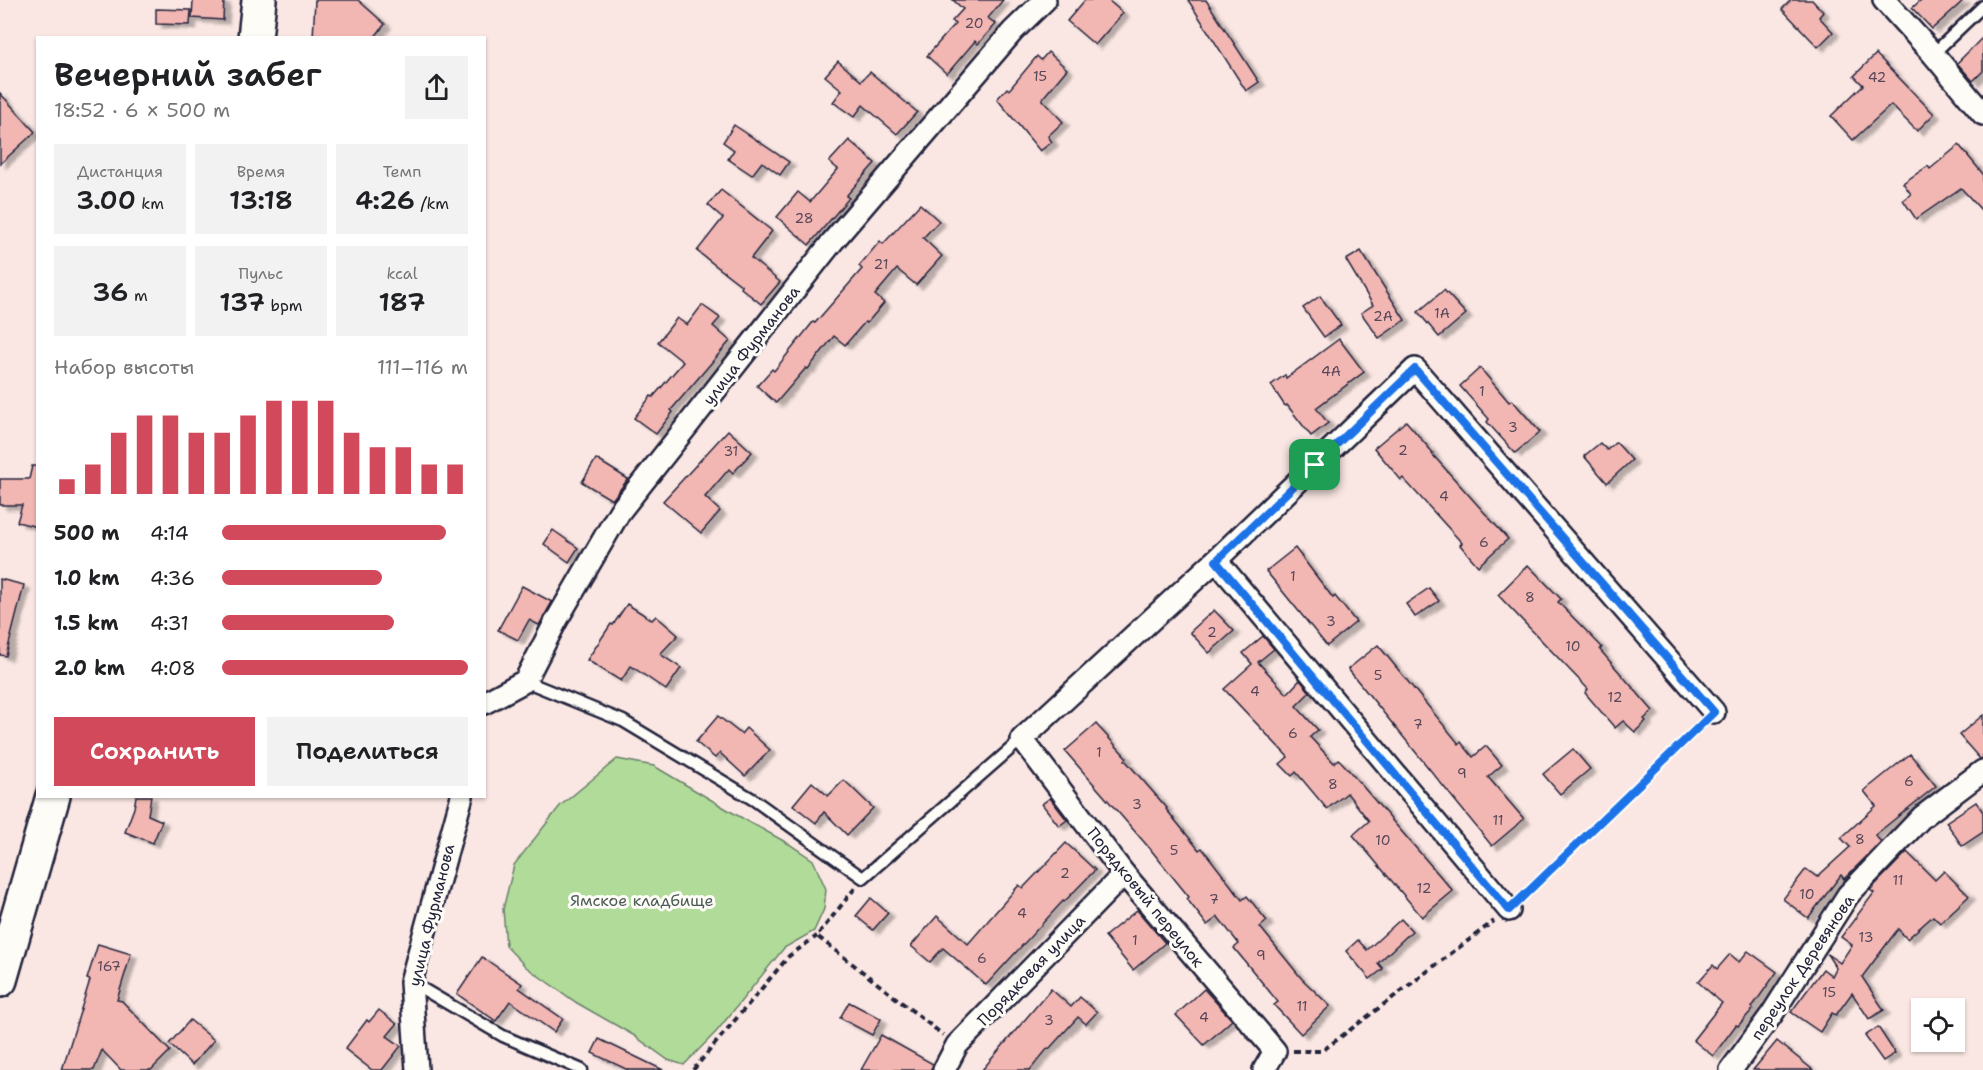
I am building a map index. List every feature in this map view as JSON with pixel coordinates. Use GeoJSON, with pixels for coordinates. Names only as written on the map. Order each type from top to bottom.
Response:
{"type":"FeatureCollection","features":[{"type":"Feature","properties":{"kind":"main road"},"geometry":{"type":"LineString","coordinates":[[255,36],[259,0]]}},
{"type":"Feature","properties":{"kind":"main road"},"geometry":{"type":"LineString","coordinates":[[0,980],[52,798]]}},
{"type":"Feature","properties":{"kind":"street","name":"улица Фурманова"},"geometry":{"type":"LineString","coordinates":[[525,681],[556,621],[620,511],[833,241],[1013,31],[1045,0]]}},
{"type":"Feature","properties":{"kind":"street"},"geometry":{"type":"LineString","coordinates":[[1884,0],[1983,114]]}},
{"type":"Feature","properties":{"kind":"street"},"geometry":{"type":"LineString","coordinates":[[1022,739],[1216,561],[1415,369],[1714,712]]}},
{"type":"Feature","properties":{"kind":"street"},"geometry":{"type":"LineString","coordinates":[[1216,561],[1509,910]]}},
{"type":"Feature","properties":{"kind":"street"},"geometry":{"type":"LineString","coordinates":[[486,702],[525,681]]}},
{"type":"Feature","properties":{"kind":"street","name":"Порядковый переулок"},"geometry":{"type":"LineString","coordinates":[[1022,739],[1124,874],[1275,1050]]}},
{"type":"Feature","properties":{"kind":"street","name":"переулок Деревянова"},"geometry":{"type":"LineString","coordinates":[[1731,1070],[1772,1014],[1848,895],[1922,817],[1983,771]]}},
{"type":"Feature","properties":{"kind":"street","name":"улица Фурманова"},"geometry":{"type":"LineString","coordinates":[[417,1070],[411,982],[461,798]]}},
{"type":"Feature","properties":{"kind":"street","name":"Порядковая улица"},"geometry":{"type":"LineString","coordinates":[[944,1070],[957,1046],[1124,874]]}},
{"type":"Feature","properties":{"kind":"street"},"geometry":{"type":"LineString","coordinates":[[1264,1070],[1275,1050]]}},
{"type":"Feature","properties":{"kind":"lane"},"geometry":{"type":"LineString","coordinates":[[1933,54],[1983,6]]}},
{"type":"Feature","properties":{"kind":"lane"},"geometry":{"type":"LineString","coordinates":[[525,681],[623,721],[754,800],[862,878],[1022,739]]}},
{"type":"Feature","properties":{"kind":"lane"},"geometry":{"type":"LineString","coordinates":[[411,982],[503,1036],[582,1070]]}},
{"type":"Feature","properties":{"kind":"path"},"geometry":{"type":"LineString","coordinates":[[1275,1050],[1322,1051],[1509,910],[1714,712]]}},
{"type":"Feature","properties":{"kind":"path"},"geometry":{"type":"LineString","coordinates":[[693,1070],[789,956],[817,936],[862,878]]}},
{"type":"Feature","properties":{"kind":"path"},"geometry":{"type":"LineString","coordinates":[[817,936],[957,1046]]}},
{"type":"Feature","properties":{"kind":"green space","name":"Ямское кладбище"},"geometry":{"type":"Polygon","coordinates":[[[617,759],[654,766],[789,844],[813,860],[826,889],[824,909],[814,931],[784,948],[717,1031],[684,1065],[668,1060],[633,1035],[577,1003],[526,967],[506,946],[503,909],[514,865],[560,806],[617,759]]]}},
{"type":"Feature","properties":{"kind":"building"},"geometry":{"type":"Polygon","coordinates":[[[193,0],[224,0],[223,20],[192,18],[193,0]]]}},
{"type":"Feature","properties":{"kind":"building"},"geometry":{"type":"Polygon","coordinates":[[[315,0],[358,0],[385,24],[376,36],[313,36],[315,0]]]}},
{"type":"Feature","properties":{"kind":"building"},"geometry":{"type":"Polygon","coordinates":[[[953,0],[1003,0],[988,18],[996,24],[978,44],[975,41],[947,74],[927,56],[955,24],[952,21],[963,9],[953,0]]]}},
{"type":"Feature","properties":{"kind":"building"},"geometry":{"type":"Polygon","coordinates":[[[1085,0],[1108,0],[1123,13],[1095,45],[1067,21],[1085,0]]]}},
{"type":"Feature","properties":{"kind":"building"},"geometry":{"type":"Polygon","coordinates":[[[1188,0],[1206,0],[1259,82],[1246,91],[1188,0]]]}},
{"type":"Feature","properties":{"kind":"building"},"geometry":{"type":"Polygon","coordinates":[[[1791,0],[1812,0],[1823,12],[1819,17],[1833,32],[1818,47],[1782,9],[1791,0]]]}},
{"type":"Feature","properties":{"kind":"building"},"geometry":{"type":"Polygon","coordinates":[[[1921,0],[1964,0],[1932,29],[1912,8],[1921,0]]]}},
{"type":"Feature","properties":{"kind":"building"},"geometry":{"type":"Polygon","coordinates":[[[156,9],[191,10],[190,25],[156,24],[156,9]]]}},
{"type":"Feature","properties":{"kind":"building"},"geometry":{"type":"Polygon","coordinates":[[[1983,37],[1983,71],[1973,81],[1957,63],[1983,37]]]}},
{"type":"Feature","properties":{"kind":"building"},"geometry":{"type":"Polygon","coordinates":[[[1048,52],[1067,69],[1042,99],[1063,122],[1048,136],[1052,142],[1040,151],[997,99],[1007,88],[1009,90],[1037,56],[1041,60],[1048,52]]]}},
{"type":"Feature","properties":{"kind":"building"},"geometry":{"type":"Polygon","coordinates":[[[1876,54],[1934,114],[1917,131],[1891,105],[1853,140],[1831,116],[1863,85],[1854,76],[1876,54]]]}},
{"type":"Feature","properties":{"kind":"building"},"geometry":{"type":"Polygon","coordinates":[[[838,61],[861,81],[870,72],[917,112],[897,134],[863,105],[854,117],[833,102],[842,90],[825,76],[838,61]]]}},
{"type":"Feature","properties":{"kind":"building"},"geometry":{"type":"Polygon","coordinates":[[[0,93],[35,132],[0,164],[0,93]]]}},
{"type":"Feature","properties":{"kind":"building"},"geometry":{"type":"Polygon","coordinates":[[[734,125],[789,162],[780,175],[762,162],[752,175],[728,159],[734,150],[723,142],[734,125]]]}},
{"type":"Feature","properties":{"kind":"building"},"geometry":{"type":"Polygon","coordinates":[[[849,140],[875,163],[846,196],[849,198],[809,245],[777,217],[798,192],[810,202],[838,169],[829,162],[849,140]]]}},
{"type":"Feature","properties":{"kind":"building"},"geometry":{"type":"Polygon","coordinates":[[[1959,145],[1983,174],[1983,212],[1961,188],[1916,219],[1903,200],[1911,194],[1903,183],[1928,166],[1930,169],[1959,145]]]}},
{"type":"Feature","properties":{"kind":"building"},"geometry":{"type":"Polygon","coordinates":[[[721,190],[772,231],[751,258],[780,282],[761,304],[697,251],[723,218],[708,205],[721,190]]]}},
{"type":"Feature","properties":{"kind":"building"},"geometry":{"type":"Polygon","coordinates":[[[920,204],[939,221],[923,238],[942,256],[916,285],[897,269],[875,295],[884,303],[867,323],[865,322],[845,345],[834,336],[808,369],[806,368],[776,403],[757,386],[772,369],[774,371],[813,322],[815,323],[862,269],[859,266],[880,241],[883,244],[920,204]]]}},
{"type":"Feature","properties":{"kind":"building"},"geometry":{"type":"Polygon","coordinates":[[[1361,251],[1405,320],[1379,338],[1361,313],[1373,305],[1346,260],[1361,251]]]}},
{"type":"Feature","properties":{"kind":"building"},"geometry":{"type":"Polygon","coordinates":[[[1444,290],[1466,314],[1439,337],[1418,312],[1444,290]]]}},
{"type":"Feature","properties":{"kind":"building"},"geometry":{"type":"Polygon","coordinates":[[[1320,296],[1341,325],[1324,337],[1303,308],[1320,296]]]}},
{"type":"Feature","properties":{"kind":"building"},"geometry":{"type":"Polygon","coordinates":[[[702,305],[720,318],[713,326],[730,341],[671,410],[673,412],[656,434],[634,418],[683,362],[658,342],[677,318],[687,325],[702,305]]]}},
{"type":"Feature","properties":{"kind":"building"},"geometry":{"type":"Polygon","coordinates":[[[1339,339],[1364,372],[1316,408],[1328,423],[1311,436],[1287,405],[1285,406],[1271,385],[1285,375],[1286,378],[1339,339]]]}},
{"type":"Feature","properties":{"kind":"building"},"geometry":{"type":"Polygon","coordinates":[[[1480,368],[1509,402],[1512,400],[1540,432],[1515,453],[1487,422],[1489,419],[1460,386],[1480,368]]]}},
{"type":"Feature","properties":{"kind":"building"},"geometry":{"type":"Polygon","coordinates":[[[1406,421],[1432,454],[1508,539],[1478,566],[1460,545],[1462,543],[1403,478],[1401,480],[1374,448],[1406,421]]]}},
{"type":"Feature","properties":{"kind":"building"},"geometry":{"type":"Polygon","coordinates":[[[728,430],[752,452],[733,473],[729,469],[705,497],[720,511],[701,533],[663,501],[728,430]]]}},
{"type":"Feature","properties":{"kind":"building"},"geometry":{"type":"Polygon","coordinates":[[[1616,442],[1632,460],[1607,483],[1584,456],[1600,443],[1607,450],[1616,442]]]}},
{"type":"Feature","properties":{"kind":"building"},"geometry":{"type":"Polygon","coordinates":[[[596,459],[628,479],[612,500],[582,482],[596,459]]]}},
{"type":"Feature","properties":{"kind":"building"},"geometry":{"type":"Polygon","coordinates":[[[32,466],[36,466],[36,527],[17,522],[22,505],[0,505],[0,479],[29,479],[32,466]]]}},
{"type":"Feature","properties":{"kind":"building"},"geometry":{"type":"Polygon","coordinates":[[[553,530],[578,548],[569,562],[544,544],[553,530]]]}},
{"type":"Feature","properties":{"kind":"building"},"geometry":{"type":"Polygon","coordinates":[[[1295,548],[1333,598],[1335,596],[1356,622],[1327,646],[1266,571],[1295,548]]]}},
{"type":"Feature","properties":{"kind":"building"},"geometry":{"type":"Polygon","coordinates":[[[1528,565],[1561,599],[1558,602],[1602,647],[1600,650],[1653,711],[1635,732],[1623,721],[1615,728],[1585,693],[1588,689],[1498,595],[1528,565]]]}},
{"type":"Feature","properties":{"kind":"building"},"geometry":{"type":"Polygon","coordinates":[[[0,579],[24,585],[6,656],[0,655],[0,579]]]}},
{"type":"Feature","properties":{"kind":"building"},"geometry":{"type":"Polygon","coordinates":[[[522,586],[552,602],[539,625],[529,620],[518,640],[498,630],[522,586]]]}},
{"type":"Feature","properties":{"kind":"building"},"geometry":{"type":"Polygon","coordinates":[[[1429,588],[1439,601],[1415,617],[1406,604],[1429,588]]]}},
{"type":"Feature","properties":{"kind":"building"},"geometry":{"type":"Polygon","coordinates":[[[627,604],[652,620],[656,616],[678,635],[660,654],[681,668],[666,690],[631,666],[621,681],[587,660],[627,604]]]}},
{"type":"Feature","properties":{"kind":"building"},"geometry":{"type":"Polygon","coordinates":[[[1214,610],[1234,631],[1209,653],[1190,632],[1214,610]]]}},
{"type":"Feature","properties":{"kind":"building"},"geometry":{"type":"Polygon","coordinates":[[[1263,636],[1274,649],[1258,662],[1287,694],[1300,680],[1310,692],[1296,706],[1318,730],[1310,737],[1334,763],[1339,759],[1453,891],[1422,917],[1353,835],[1369,821],[1347,793],[1327,809],[1296,772],[1292,776],[1280,764],[1288,757],[1224,689],[1252,664],[1243,653],[1263,636]]]}},
{"type":"Feature","properties":{"kind":"building"},"geometry":{"type":"Polygon","coordinates":[[[1378,645],[1459,744],[1461,742],[1473,757],[1486,746],[1502,765],[1488,777],[1524,819],[1492,846],[1348,669],[1378,645]]]}},
{"type":"Feature","properties":{"kind":"building"},"geometry":{"type":"Polygon","coordinates":[[[1983,715],[1983,758],[1980,759],[1959,735],[1983,715]]]}},
{"type":"Feature","properties":{"kind":"building"},"geometry":{"type":"Polygon","coordinates":[[[718,716],[741,734],[746,728],[770,750],[745,776],[720,753],[715,758],[696,742],[718,716]]]}},
{"type":"Feature","properties":{"kind":"building"},"geometry":{"type":"Polygon","coordinates":[[[1096,724],[1127,758],[1125,760],[1167,808],[1199,850],[1202,848],[1242,900],[1247,896],[1267,921],[1260,927],[1302,979],[1330,1006],[1301,1034],[1274,1005],[1278,1002],[1234,948],[1239,944],[1218,917],[1207,925],[1187,899],[1189,897],[1151,850],[1065,751],[1096,724]]]}},
{"type":"Feature","properties":{"kind":"building"},"geometry":{"type":"Polygon","coordinates":[[[1573,749],[1590,769],[1560,794],[1543,774],[1573,749]]]}},
{"type":"Feature","properties":{"kind":"building"},"geometry":{"type":"Polygon","coordinates":[[[1910,754],[1936,786],[1875,835],[1881,842],[1844,879],[1841,875],[1808,918],[1783,899],[1806,869],[1817,877],[1850,847],[1841,838],[1876,806],[1864,791],[1910,754]]]}},
{"type":"Feature","properties":{"kind":"building"},"geometry":{"type":"Polygon","coordinates":[[[844,780],[873,808],[847,835],[824,812],[816,823],[793,805],[812,782],[828,796],[844,780]]]}},
{"type":"Feature","properties":{"kind":"building"},"geometry":{"type":"Polygon","coordinates":[[[136,798],[151,798],[148,815],[162,821],[153,843],[125,832],[136,798]]]}},
{"type":"Feature","properties":{"kind":"building"},"geometry":{"type":"Polygon","coordinates":[[[1050,798],[1067,820],[1059,826],[1042,804],[1050,798]]]}},
{"type":"Feature","properties":{"kind":"building"},"geometry":{"type":"Polygon","coordinates":[[[1976,802],[1983,812],[1983,832],[1962,846],[1946,822],[1976,802]]]}},
{"type":"Feature","properties":{"kind":"building"},"geometry":{"type":"Polygon","coordinates":[[[1066,843],[1095,870],[1063,901],[986,985],[943,948],[930,962],[911,946],[937,916],[968,944],[1019,885],[1023,888],[1066,843]]]}},
{"type":"Feature","properties":{"kind":"building"},"geometry":{"type":"Polygon","coordinates":[[[1907,852],[1935,880],[1944,871],[1969,896],[1940,923],[1933,916],[1907,939],[1898,929],[1862,977],[1884,1010],[1869,1019],[1852,993],[1836,1015],[1832,1013],[1820,1032],[1791,1012],[1823,969],[1832,976],[1836,968],[1827,954],[1840,963],[1852,945],[1841,937],[1874,893],[1870,890],[1907,852]]]}},
{"type":"Feature","properties":{"kind":"building"},"geometry":{"type":"Polygon","coordinates":[[[871,898],[888,913],[873,930],[856,916],[871,898]]]}},
{"type":"Feature","properties":{"kind":"building"},"geometry":{"type":"Polygon","coordinates":[[[1137,910],[1165,943],[1133,970],[1105,936],[1137,910]]]}},
{"type":"Feature","properties":{"kind":"building"},"geometry":{"type":"Polygon","coordinates":[[[1401,919],[1412,931],[1378,963],[1383,969],[1370,979],[1346,951],[1358,940],[1367,950],[1401,919]]]}},
{"type":"Feature","properties":{"kind":"building"},"geometry":{"type":"Polygon","coordinates":[[[98,944],[131,954],[117,1000],[122,1001],[170,1051],[151,1070],[121,1070],[102,1050],[94,1070],[62,1070],[90,980],[87,979],[98,944]]]}},
{"type":"Feature","properties":{"kind":"building"},"geometry":{"type":"Polygon","coordinates":[[[1748,951],[1777,972],[1752,1007],[1753,1009],[1738,1026],[1736,1025],[1713,1056],[1693,1040],[1722,1003],[1698,982],[1713,965],[1717,969],[1730,954],[1739,962],[1748,951]]]}},
{"type":"Feature","properties":{"kind":"building"},"geometry":{"type":"Polygon","coordinates":[[[482,957],[522,984],[519,988],[563,1019],[554,1032],[510,1001],[496,1021],[457,994],[482,957]]]}},
{"type":"Feature","properties":{"kind":"building"},"geometry":{"type":"Polygon","coordinates":[[[1051,989],[1071,1007],[1080,997],[1097,1012],[1086,1024],[1078,1017],[1030,1070],[982,1070],[1051,989]]]}},
{"type":"Feature","properties":{"kind":"building"},"geometry":{"type":"Polygon","coordinates":[[[1204,989],[1232,1020],[1204,1045],[1176,1015],[1204,989]]]}},
{"type":"Feature","properties":{"kind":"building"},"geometry":{"type":"Polygon","coordinates":[[[849,1002],[881,1019],[872,1035],[840,1018],[849,1002]]]}},
{"type":"Feature","properties":{"kind":"building"},"geometry":{"type":"Polygon","coordinates":[[[379,1010],[397,1024],[387,1036],[401,1046],[382,1070],[372,1070],[345,1049],[367,1020],[369,1022],[379,1010]]]}},
{"type":"Feature","properties":{"kind":"building"},"geometry":{"type":"Polygon","coordinates":[[[190,1020],[214,1040],[192,1065],[169,1044],[190,1020]]]}},
{"type":"Feature","properties":{"kind":"building"},"geometry":{"type":"Polygon","coordinates":[[[1878,1027],[1895,1053],[1883,1061],[1865,1036],[1878,1027]]]}},
{"type":"Feature","properties":{"kind":"building"},"geometry":{"type":"Polygon","coordinates":[[[881,1035],[933,1064],[931,1070],[861,1070],[881,1035]]]}},
{"type":"Feature","properties":{"kind":"building"},"geometry":{"type":"Polygon","coordinates":[[[599,1039],[663,1070],[628,1070],[592,1053],[599,1039]]]}},
{"type":"Feature","properties":{"kind":"building"},"geometry":{"type":"Polygon","coordinates":[[[1777,1041],[1813,1070],[1753,1070],[1777,1041]]]}},
{"type":"Feature","properties":{"kind":"route"},"geometry":{"type":"LineString","coordinates":[[1415,369],[1714,712],[1509,910],[1216,561],[1315,465],[1415,369]]}}]}
